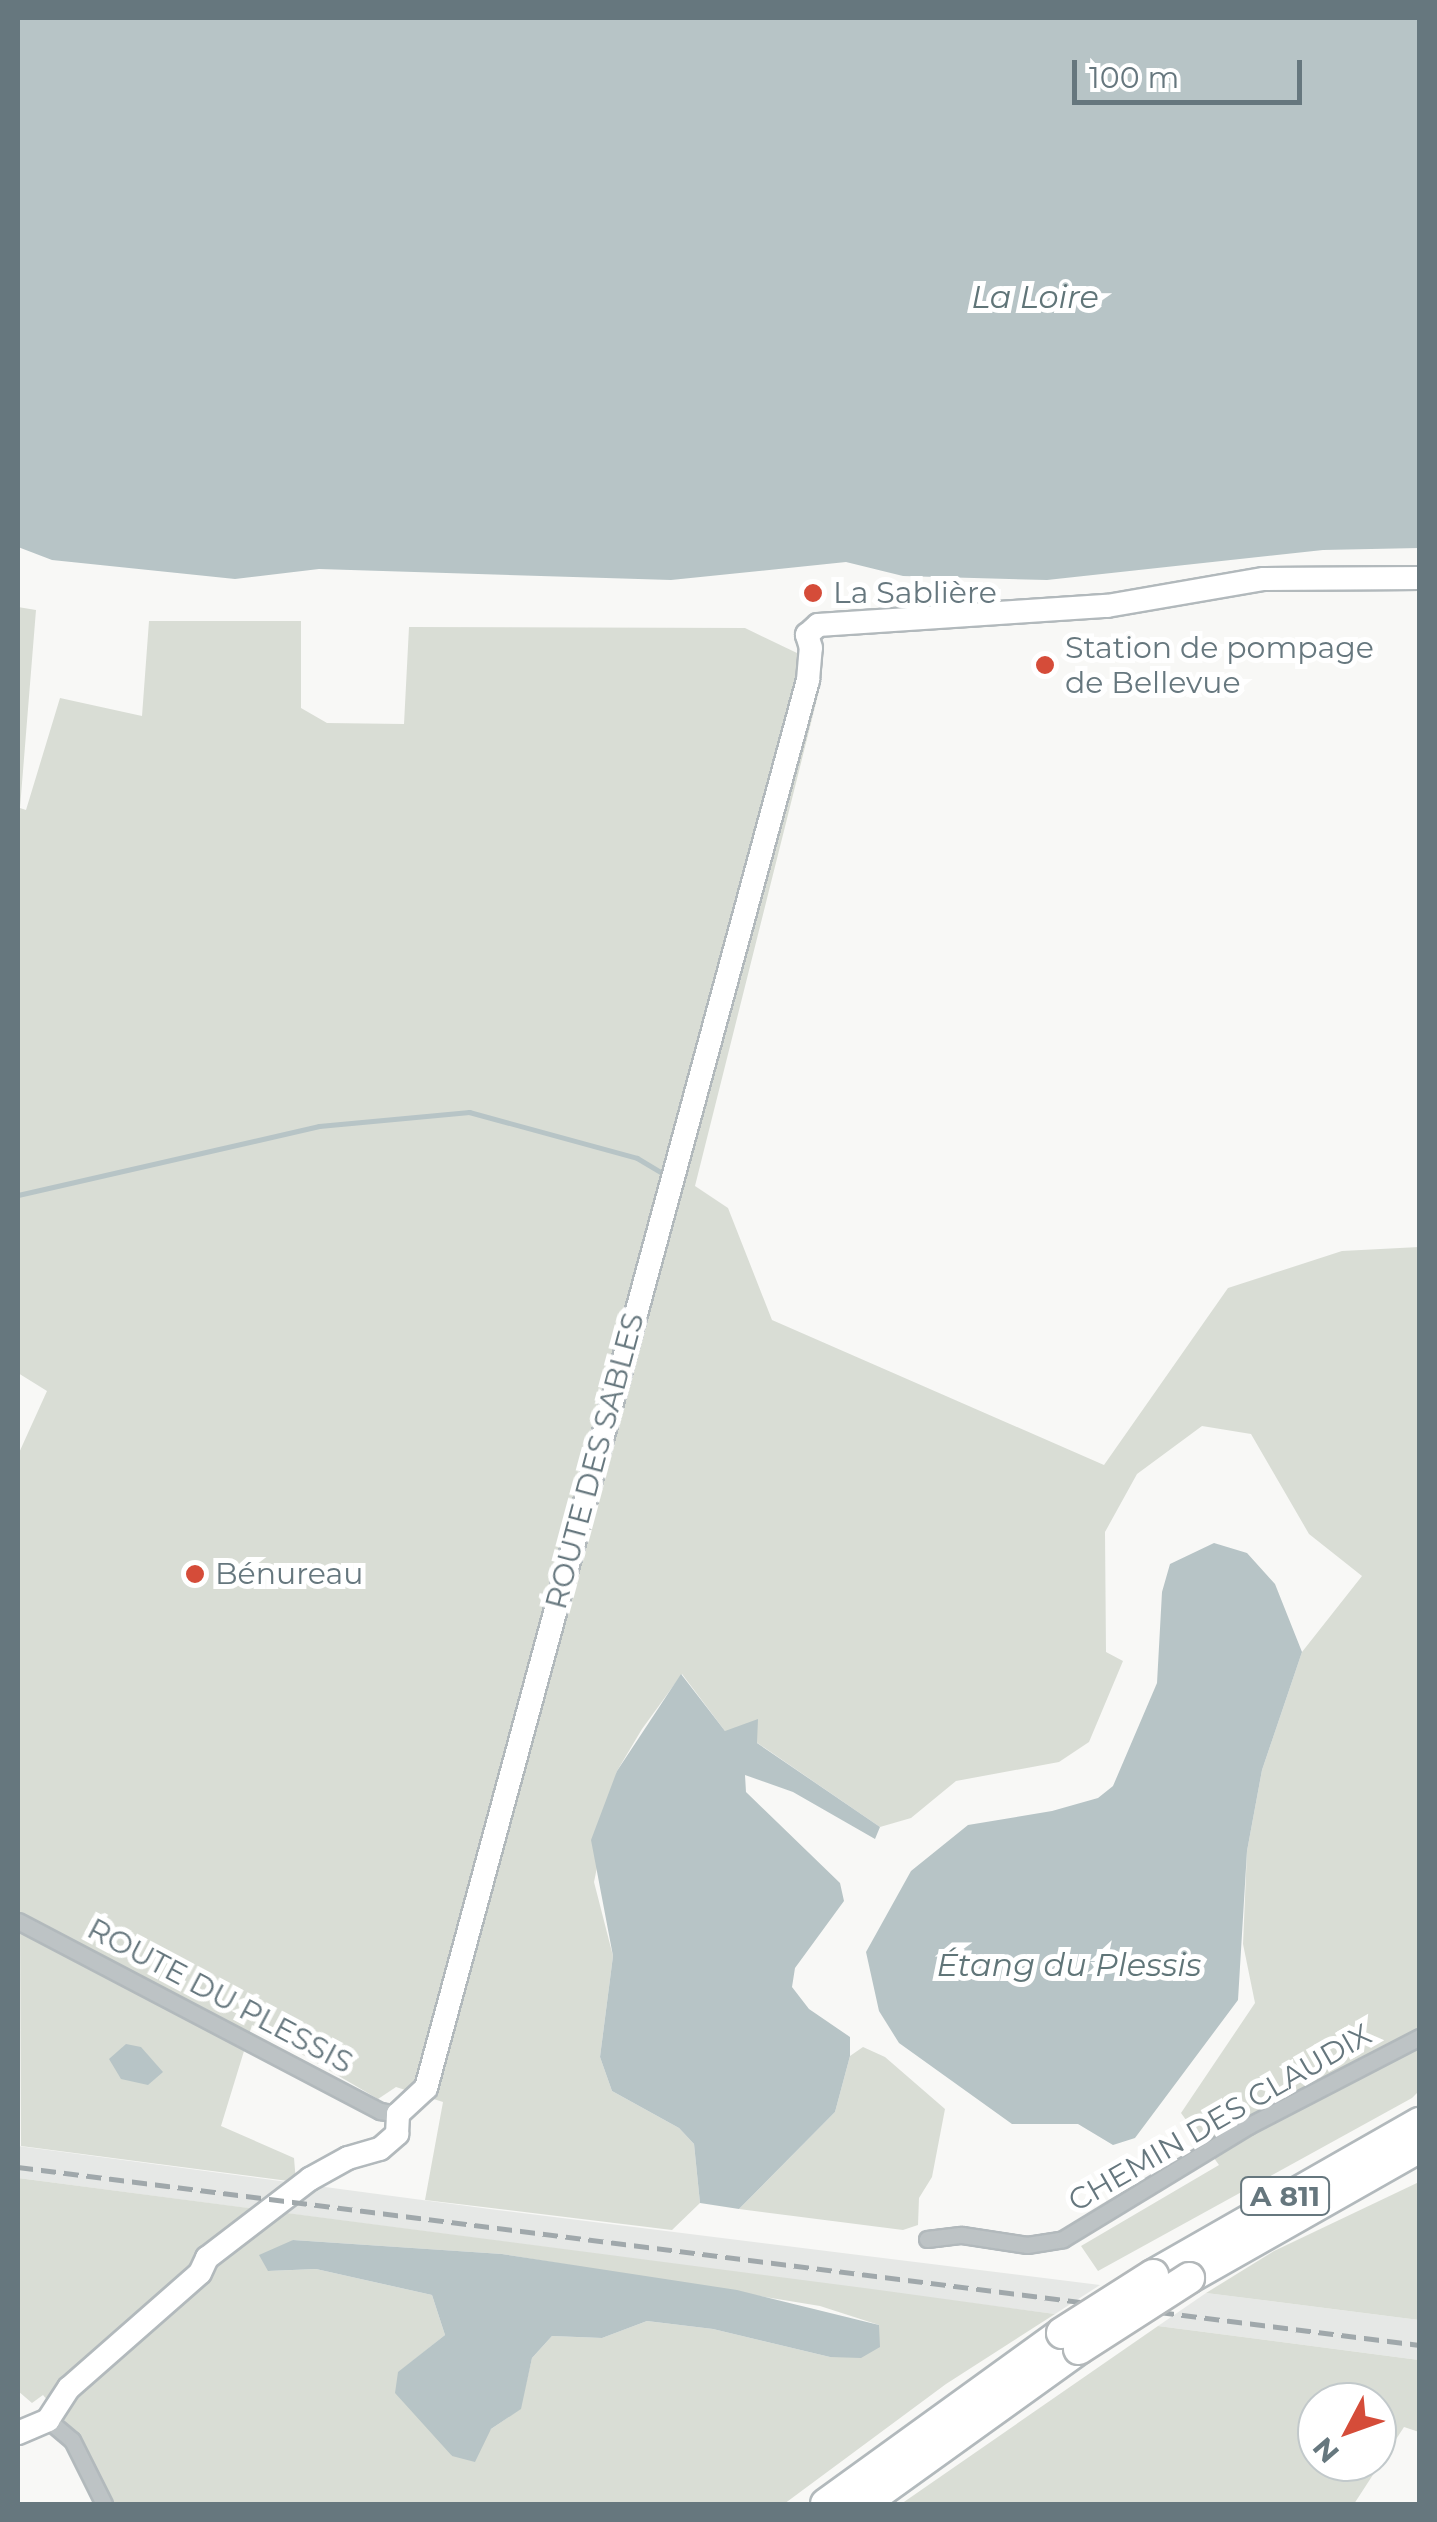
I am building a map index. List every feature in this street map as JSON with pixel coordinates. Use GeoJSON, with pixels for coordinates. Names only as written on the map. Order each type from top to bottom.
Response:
{"type":"FeatureCollection","features":[{"type":"Feature","properties":{"kind":"highway","name":"A 811"},"geometry":{"type":"LineString","coordinates":[[863,2504],[1153,2275],[1420,2122]]}},
{"type":"Feature","properties":{"kind":"highway","name":"A 811"},"geometry":{"type":"LineString","coordinates":[[826,2504],[1071,2341],[1420,2147]]}},
{"type":"Feature","properties":{"kind":"street","name":"ROUTE DES SABLES"},"geometry":{"type":"LineString","coordinates":[[48,2420],[69,2388],[200,2273],[207,2258],[310,2179],[348,2158],[380,2149],[397,2134],[398,2114],[426,2088],[808,680],[824,642],[870,625],[1107,606],[1264,580],[1420,578]]}},
{"type":"Feature","properties":{"kind":"street","name":"ROUTE DU PLESSIS"},"geometry":{"type":"LineString","coordinates":[[18,1921],[224,2032],[398,2114]]}},
{"type":"Feature","properties":{"kind":"street","name":"CHEMIN DES CLAUDIX"},"geometry":{"type":"LineString","coordinates":[[927,2239],[962,2235],[1028,2245],[1063,2239],[1248,2126],[1420,2037]]}},
{"type":"Feature","properties":{"kind":"street"},"geometry":{"type":"LineString","coordinates":[[18,2433],[48,2420],[72,2440],[104,2504]]}},
{"type":"Feature","properties":{"kind":"shaded area"},"geometry":{"type":"Polygon","coordinates":[[[18,607],[36,610],[20,808],[26,810],[60,698],[142,716],[149,621],[301,621],[301,708],[327,723],[404,724],[409,627],[745,628],[797,653],[819,691],[695,1186],[728,1208],[772,1320],[1104,1465],[1228,1288],[1342,1251],[1419,1247],[1420,2090],[1412,2098],[1098,2271],[1081,2246],[1219,2165],[1181,2113],[1255,2003],[1243,1944],[1247,1851],[1262,1770],[1302,1652],[1362,1576],[1309,1534],[1251,1434],[1202,1426],[1137,1474],[1105,1532],[1106,1652],[1123,1661],[1089,1742],[1059,1762],[956,1781],[911,1818],[880,1827],[756,1742],[725,1731],[682,1674],[642,1729],[617,1771],[594,1882],[613,1956],[600,2057],[612,2091],[679,2128],[694,2144],[700,2203],[672,2230],[425,2200],[443,2102],[396,2087],[378,2099],[252,2025],[221,2126],[294,2158],[296,2182],[21,2146],[18,1455],[47,1391],[18,1373],[18,607]]]}},
{"type":"Feature","properties":{"kind":"shaded area"},"geometry":{"type":"Polygon","coordinates":[[[863,2047],[885,2057],[945,2109],[932,2177],[919,2198],[918,2225],[903,2230],[739,2209],[835,2112],[850,2056],[863,2047]]]}},
{"type":"Feature","properties":{"kind":"shaded area"},"geometry":{"type":"Polygon","coordinates":[[[18,2146],[1100,2285],[1055,2314],[18,2178],[18,2146]]]}},
{"type":"Feature","properties":{"kind":"shaded area"},"geometry":{"type":"Polygon","coordinates":[[[18,2178],[1055,2314],[946,2384],[784,2504],[111,2504],[74,2432],[43,2395],[32,2403],[18,2391],[18,2178]],[[293,2240],[269,2271],[316,2269],[432,2295],[445,2335],[399,2372],[452,2456],[520,2409],[532,2358],[552,2336],[602,2338],[647,2321],[713,2329],[830,2357],[879,2325],[820,2306],[502,2254],[293,2240]]]}},
{"type":"Feature","properties":{"kind":"shaded area"},"geometry":{"type":"Polygon","coordinates":[[[1419,2182],[1419,2320],[1206,2293],[1274,2251],[1419,2182]]]}},
{"type":"Feature","properties":{"kind":"shaded area"},"geometry":{"type":"Polygon","coordinates":[[[1206,2293],[1419,2320],[1419,2360],[1158,2326],[1206,2293]]]}},
{"type":"Feature","properties":{"kind":"shaded area"},"geometry":{"type":"Polygon","coordinates":[[[1158,2326],[1419,2360],[1419,2432],[1404,2427],[1397,2438],[1397,2382],[1297,2382],[1297,2482],[1368,2482],[1354,2504],[901,2504],[1158,2326]]]}},
{"type":"Feature","properties":{"kind":"water","name":"La Loire"},"geometry":{"type":"Polygon","coordinates":[[[18,18],[1419,18],[1419,548],[1323,550],[1047,580],[903,576],[846,562],[671,580],[319,569],[235,579],[52,560],[18,547],[18,18]]]}},
{"type":"Feature","properties":{"kind":"water","name":"Étang du Plessis"},"geometry":{"type":"Polygon","coordinates":[[[1214,1543],[1247,1553],[1275,1584],[1302,1652],[1262,1770],[1247,1851],[1238,2000],[1135,2138],[1113,2145],[1078,2124],[1012,2124],[899,2043],[879,2011],[866,1952],[911,1871],[968,1825],[1052,1811],[1098,1798],[1113,1786],[1157,1683],[1162,1592],[1170,1564],[1214,1543]]]}},
{"type":"Feature","properties":{"kind":"water"},"geometry":{"type":"Polygon","coordinates":[[[681,1674],[725,1731],[758,1719],[757,1743],[880,1827],[875,1839],[793,1792],[745,1775],[746,1792],[840,1883],[844,1901],[795,1968],[792,1987],[809,2009],[850,2037],[850,2056],[835,2112],[739,2209],[700,2203],[694,2144],[679,2128],[612,2091],[600,2057],[613,1956],[591,1840],[617,1771],[681,1674]]]}},
{"type":"Feature","properties":{"kind":"water"},"geometry":{"type":"Polygon","coordinates":[[[126,2044],[141,2047],[163,2072],[148,2085],[121,2079],[109,2059],[126,2044]]]}},
{"type":"Feature","properties":{"kind":"water"},"geometry":{"type":"Polygon","coordinates":[[[293,2240],[502,2254],[737,2290],[879,2325],[880,2347],[861,2358],[830,2357],[713,2329],[647,2321],[602,2338],[552,2336],[532,2358],[521,2409],[491,2429],[475,2462],[452,2456],[395,2393],[398,2372],[445,2335],[432,2295],[316,2269],[268,2271],[259,2255],[293,2240]]]}},
{"type":"Feature","properties":{"kind":"waterway"},"geometry":{"type":"LineString","coordinates":[[18,1195],[319,1126],[469,1112],[637,1158],[662,1173]]}},
{"type":"Feature","properties":{"kind":"railway"},"geometry":{"type":"LineString","coordinates":[[18,2167],[1420,2345]]}},
{"type":"Feature","properties":{"kind":"place","name":"La Sablière"},"geometry":{"type":"Point","coordinates":[813,593]}},
{"type":"Feature","properties":{"kind":"place","name":"Station de pompage de Bellevue"},"geometry":{"type":"Point","coordinates":[1045,665]}},
{"type":"Feature","properties":{"kind":"place","name":"Bénureau"},"geometry":{"type":"Point","coordinates":[195,1574]}}]}
